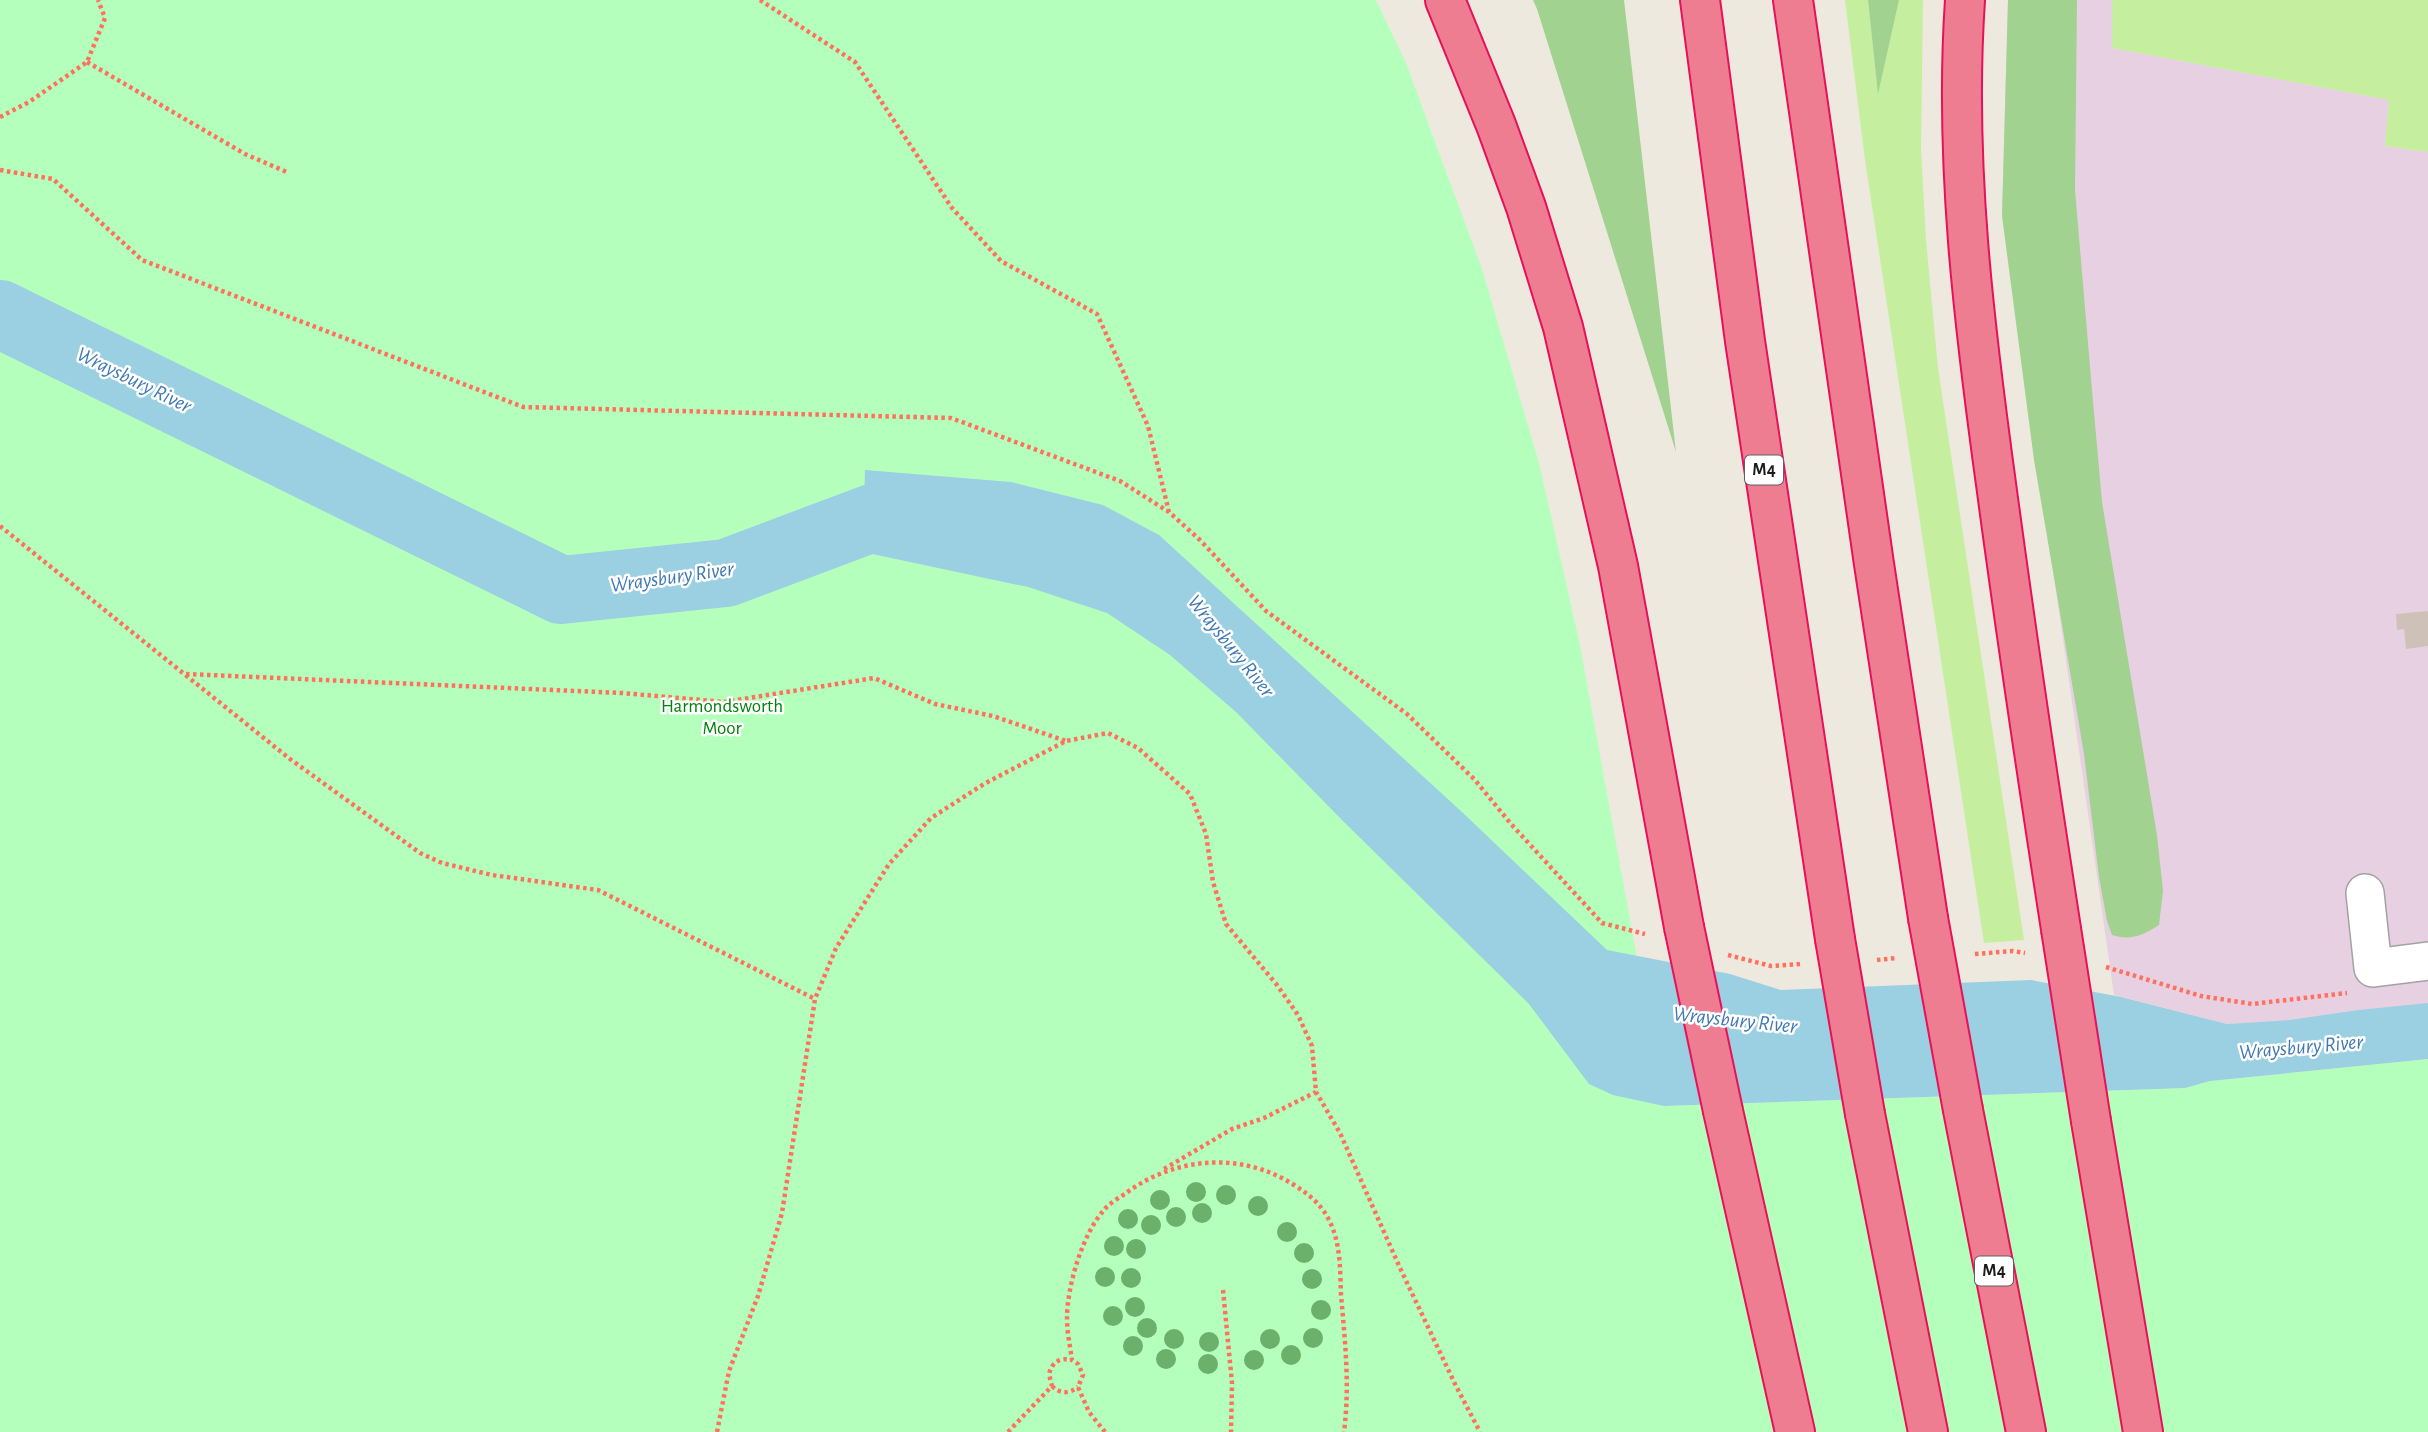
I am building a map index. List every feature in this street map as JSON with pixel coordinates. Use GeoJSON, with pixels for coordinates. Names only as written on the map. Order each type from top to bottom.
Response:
{"type":"FeatureCollection","features":[{"type":"Feature","properties":{"kind":"highway"},"geometry":{"type":"LineString","coordinates":[[1445,0],[1526,207],[1563,327],[1618,566],[1669,931],[1723,1111],[1795,1432]]}},
{"type":"Feature","properties":{"kind":"highway","name":"M4"},"geometry":{"type":"LineString","coordinates":[[1700,0],[1745,341],[1837,954],[1865,1114],[1928,1432]]}},
{"type":"Feature","properties":{"kind":"highway","name":"M4"},"geometry":{"type":"LineString","coordinates":[[1793,0],[1831,276],[1928,918],[2026,1432]]}},
{"type":"Feature","properties":{"kind":"highway"},"geometry":{"type":"LineString","coordinates":[[1965,0],[1962,150],[1980,368],[2020,660],[2049,942],[2091,1121],[2143,1432]]}},
{"type":"Feature","properties":{"kind":"lane"},"geometry":{"type":"LineString","coordinates":[[2365,893],[2373,968],[2420,962]]}},
{"type":"Feature","properties":{"kind":"path"},"geometry":{"type":"LineString","coordinates":[[0,117],[29,102],[87,62],[106,18],[98,0]]}},
{"type":"Feature","properties":{"kind":"path"},"geometry":{"type":"LineString","coordinates":[[760,0],[855,62],[952,208],[1001,261],[1097,314],[1147,426],[1168,512]]}},
{"type":"Feature","properties":{"kind":"path"},"geometry":{"type":"LineString","coordinates":[[87,62],[245,153],[289,173]]}},
{"type":"Feature","properties":{"kind":"path"},"geometry":{"type":"LineString","coordinates":[[0,170],[53,180],[142,260],[523,407],[951,418],[1120,481],[1168,512],[1200,540],[1266,611],[1407,713],[1475,780],[1511,824],[1602,923],[1669,931]]}},
{"type":"Feature","properties":{"kind":"path"},"geometry":{"type":"LineString","coordinates":[[0,526],[290,759],[420,853],[442,863],[492,875],[598,890],[816,999]]}},
{"type":"Feature","properties":{"kind":"path"},"geometry":{"type":"LineString","coordinates":[[185,674],[622,693],[724,702],[874,678],[935,704],[993,716],[1066,741]]}},
{"type":"Feature","properties":{"kind":"path"},"geometry":{"type":"LineString","coordinates":[[717,1432],[729,1371],[758,1296],[782,1213],[816,999],[836,948],[889,864],[931,818],[984,784],[1066,741],[1108,733],[1138,748],[1190,794],[1206,835],[1213,882],[1226,924],[1277,985],[1298,1016],[1312,1046],[1316,1092],[1340,1133],[1422,1315],[1480,1432]]}},
{"type":"Feature","properties":{"kind":"path"},"geometry":{"type":"LineString","coordinates":[[1973,954],[2013,951],[2049,942]]}},
{"type":"Feature","properties":{"kind":"path"},"geometry":{"type":"LineString","coordinates":[[1719,953],[1771,966],[1837,954],[1905,958]]}},
{"type":"Feature","properties":{"kind":"path"},"geometry":{"type":"LineString","coordinates":[[2097,965],[2201,996],[2252,1004],[2356,992]]}},
{"type":"Feature","properties":{"kind":"path"},"geometry":{"type":"LineString","coordinates":[[1072,1360],[1067,1315],[1074,1275],[1086,1240],[1105,1208],[1232,1129],[1264,1118],[1316,1092]]}},
{"type":"Feature","properties":{"kind":"path"},"geometry":{"type":"LineString","coordinates":[[1158,1173],[1207,1162],[1244,1164],[1280,1175],[1311,1195],[1321,1208],[1331,1224],[1339,1253],[1348,1398],[1344,1432]]}},
{"type":"Feature","properties":{"kind":"path"},"geometry":{"type":"LineString","coordinates":[[1223,1290],[1232,1383],[1231,1432]]}},
{"type":"Feature","properties":{"kind":"path"},"geometry":{"type":"LineString","coordinates":[[1063,1359],[1072,1360],[1078,1364],[1083,1374],[1082,1381],[1078,1387],[1066,1392],[1058,1391],[1049,1378],[1052,1365],[1063,1359]]}},
{"type":"Feature","properties":{"kind":"path"},"geometry":{"type":"LineString","coordinates":[[1008,1432],[1052,1386]]}},
{"type":"Feature","properties":{"kind":"path"},"geometry":{"type":"LineString","coordinates":[[1078,1387],[1089,1412],[1105,1432]]}},
{"type":"Feature","properties":{"kind":"shaded area"},"geometry":{"type":"Polygon","coordinates":[[[2008,0],[2112,0],[2112,48],[2389,100],[2385,146],[2428,152],[2428,1004],[2358,1010],[2290,1021],[2227,1024],[2114,995],[2002,214],[2008,0]]]}},
{"type":"Feature","properties":{"kind":"green space","name":"Harmondsworth Moor"},"geometry":{"type":"Polygon","coordinates":[[[0,0],[1376,0],[1406,63],[1482,269],[1539,463],[1579,640],[1664,1106],[2185,1088],[2210,1081],[2428,1059],[2428,1432],[0,1432],[0,0]]]}},
{"type":"Feature","properties":{"kind":"green space"},"geometry":{"type":"Polygon","coordinates":[[[1533,0],[1624,0],[1676,452],[1537,9],[1533,0]]]}},
{"type":"Feature","properties":{"kind":"green space"},"geometry":{"type":"Polygon","coordinates":[[[1845,0],[1868,0],[1878,91],[1899,0],[1923,0],[1921,150],[1938,368],[2024,940],[1984,943],[1865,160],[1845,0]]]}},
{"type":"Feature","properties":{"kind":"green space"},"geometry":{"type":"Polygon","coordinates":[[[1868,0],[1899,0],[1878,94],[1868,0]]]}},
{"type":"Feature","properties":{"kind":"green space"},"geometry":{"type":"Polygon","coordinates":[[[2008,0],[2077,0],[2075,190],[2102,502],[2157,835],[2163,891],[2159,925],[2131,937],[2112,935],[2107,921],[2084,754],[2034,460],[2002,216],[2008,0]]]}},
{"type":"Feature","properties":{"kind":"green space"},"geometry":{"type":"Polygon","coordinates":[[[2112,0],[2428,0],[2428,152],[2385,146],[2389,100],[2112,48],[2112,0]]]}},
{"type":"Feature","properties":{"kind":"water"},"geometry":{"type":"Polygon","coordinates":[[[865,470],[1011,482],[1103,505],[1159,535],[1462,812],[1607,950],[1730,974],[1781,990],[2031,980],[2121,997],[2227,1024],[2290,1020],[2428,1003],[2428,1059],[2210,1081],[2185,1088],[1664,1106],[1613,1095],[1589,1084],[1529,1004],[1236,712],[1170,655],[1107,613],[1028,587],[863,552],[865,470]]]}},
{"type":"Feature","properties":{"kind":"building"},"geometry":{"type":"Polygon","coordinates":[[[2428,611],[2428,646],[2406,649],[2404,629],[2397,630],[2396,614],[2428,611]]]}},
{"type":"Feature","properties":{"kind":"waterway","name":"Wraysbury River"},"geometry":{"type":"LineString","coordinates":[[0,314],[561,590],[726,573],[883,514],[958,518]]}}]}
